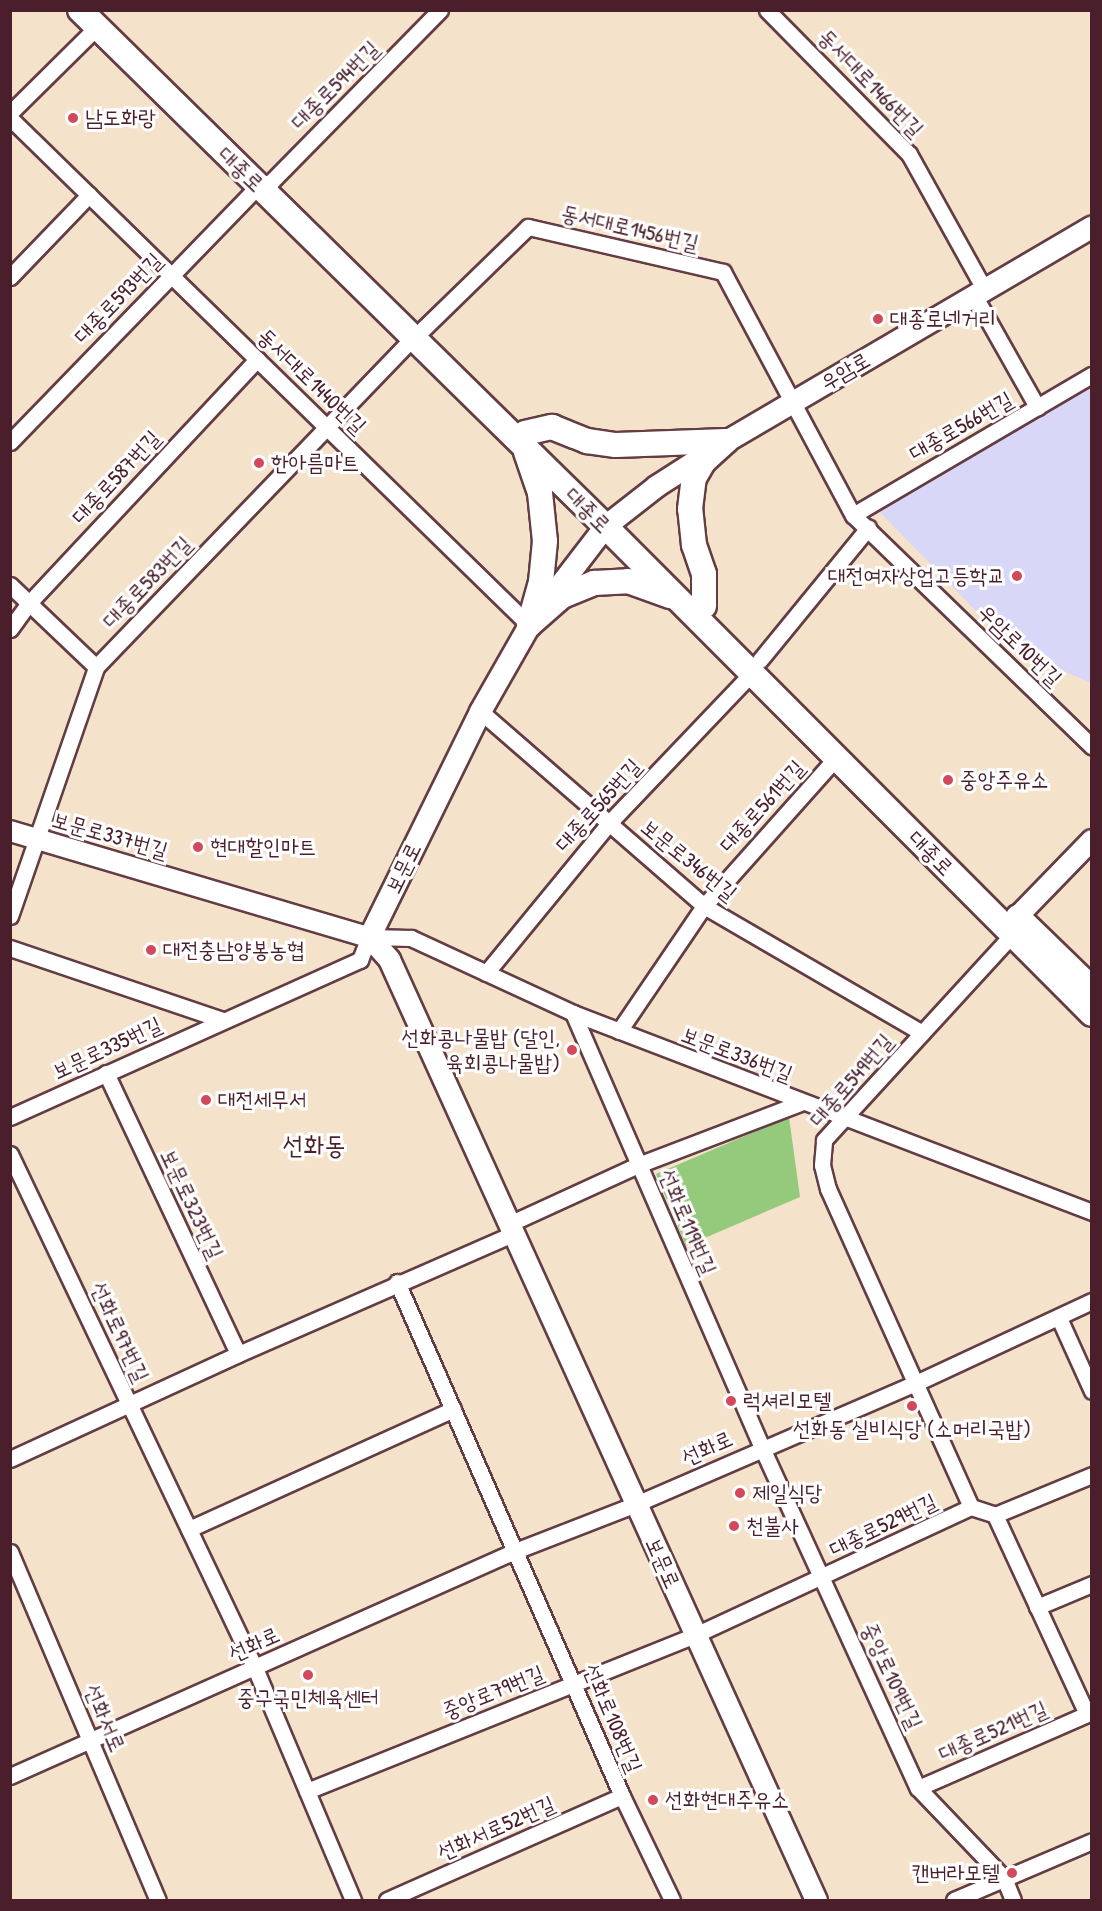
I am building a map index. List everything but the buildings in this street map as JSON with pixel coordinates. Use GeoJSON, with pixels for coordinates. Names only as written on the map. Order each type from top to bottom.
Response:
{"type":"FeatureCollection","features":[{"type":"Feature","properties":{"kind":"main road","name":"대종로"},"geometry":{"type":"LineString","coordinates":[[80,10],[97,19],[524,440],[610,522],[704,606],[836,758],[1015,925],[1092,989]]}},
{"type":"Feature","properties":{"kind":"main road","name":"우암로"},"geometry":{"type":"LineString","coordinates":[[610,522],[656,486],[726,441],[1092,226]]}},
{"type":"Feature","properties":{"kind":"main road"},"geometry":{"type":"LineString","coordinates":[[529,625],[541,582],[545,541],[540,493],[524,440],[552,427],[587,441],[616,446],[726,441]]}},
{"type":"Feature","properties":{"kind":"main road"},"geometry":{"type":"LineString","coordinates":[[704,606],[704,574],[694,545],[690,509],[694,478],[704,460],[726,441]]}},
{"type":"Feature","properties":{"kind":"main road","name":"대종로"},"geometry":{"type":"LineString","coordinates":[[610,522],[678,600],[756,667],[1015,925],[1092,1014]]}},
{"type":"Feature","properties":{"kind":"main road","name":"보문로"},"geometry":{"type":"LineString","coordinates":[[610,522],[529,625],[480,711],[369,937],[388,959],[816,1900]]}},
{"type":"Feature","properties":{"kind":"main road"},"geometry":{"type":"LineString","coordinates":[[529,625],[562,596],[594,583],[628,581],[678,600]]}},
{"type":"Feature","properties":{"kind":"street","name":"대종로594번길"},"geometry":{"type":"LineString","coordinates":[[264,184],[440,10]]}},
{"type":"Feature","properties":{"kind":"street","name":"동서대로1466번길"},"geometry":{"type":"LineString","coordinates":[[768,10],[909,154],[1037,407]]}},
{"type":"Feature","properties":{"kind":"street"},"geometry":{"type":"LineString","coordinates":[[10,113],[97,19]]}},
{"type":"Feature","properties":{"kind":"street","name":"동서대로1440번길"},"geometry":{"type":"LineString","coordinates":[[10,118],[529,625]]}},
{"type":"Feature","properties":{"kind":"street","name":"대종로593번길"},"geometry":{"type":"LineString","coordinates":[[10,442],[264,184]]}},
{"type":"Feature","properties":{"kind":"street"},"geometry":{"type":"LineString","coordinates":[[10,277],[89,195]]}},
{"type":"Feature","properties":{"kind":"street","name":"동서대로1456번길"},"geometry":{"type":"LineString","coordinates":[[417,334],[528,227],[723,272],[792,402]]}},
{"type":"Feature","properties":{"kind":"street","name":"대종로583번길"},"geometry":{"type":"LineString","coordinates":[[10,916],[39,839],[96,667],[417,334]]}},
{"type":"Feature","properties":{"kind":"street","name":"대종로587번길"},"geometry":{"type":"LineString","coordinates":[[10,629],[29,603],[257,359]]}},
{"type":"Feature","properties":{"kind":"street","name":"대종로566번길"},"geometry":{"type":"LineString","coordinates":[[853,515],[1092,375]]}},
{"type":"Feature","properties":{"kind":"street","name":"우암로10번길"},"geometry":{"type":"LineString","coordinates":[[792,402],[853,515],[1092,747]]}},
{"type":"Feature","properties":{"kind":"street"},"geometry":{"type":"LineString","coordinates":[[756,667],[868,528]]}},
{"type":"Feature","properties":{"kind":"street"},"geometry":{"type":"LineString","coordinates":[[10,585],[96,667]]}},
{"type":"Feature","properties":{"kind":"street","name":"대종로565번길"},"geometry":{"type":"LineString","coordinates":[[486,973],[609,823],[756,667]]}},
{"type":"Feature","properties":{"kind":"street","name":"보문로346번길"},"geometry":{"type":"LineString","coordinates":[[480,711],[704,906],[922,1033]]}},
{"type":"Feature","properties":{"kind":"street","name":"대종로561번길"},"geometry":{"type":"LineString","coordinates":[[619,1031],[704,906],[836,758]]}},
{"type":"Feature","properties":{"kind":"street","name":"보문로337번길"},"geometry":{"type":"LineString","coordinates":[[10,831],[369,937]]}},
{"type":"Feature","properties":{"kind":"street"},"geometry":{"type":"LineString","coordinates":[[1015,925],[1092,840]]}},
{"type":"Feature","properties":{"kind":"street","name":"대종로549번길"},"geometry":{"type":"LineString","coordinates":[[916,1383],[828,1189],[822,1165],[824,1140],[922,1033],[1015,925]]}},
{"type":"Feature","properties":{"kind":"street","name":"보문로336번길"},"geometry":{"type":"LineString","coordinates":[[369,937],[411,938],[573,1013],[800,1103],[1092,1212]]}},
{"type":"Feature","properties":{"kind":"street","name":"보문로335번길"},"geometry":{"type":"LineString","coordinates":[[10,1117],[360,960],[369,937]]}},
{"type":"Feature","properties":{"kind":"street","name":"보문로335번길"},"geometry":{"type":"LineString","coordinates":[[10,948],[223,1020]]}},
{"type":"Feature","properties":{"kind":"street","name":"선화로119번길"},"geometry":{"type":"LineString","coordinates":[[573,1013],[762,1448]]}},
{"type":"Feature","properties":{"kind":"street","name":"보문로323번길"},"geometry":{"type":"LineString","coordinates":[[106,1072],[237,1354]]}},
{"type":"Feature","properties":{"kind":"street"},"geometry":{"type":"LineString","coordinates":[[10,1460],[511,1229],[638,1165],[800,1103]]}},
{"type":"Feature","properties":{"kind":"street","name":"선화로97번길"},"geometry":{"type":"LineString","coordinates":[[10,1154],[255,1668]]}},
{"type":"Feature","properties":{"kind":"street"},"geometry":{"type":"LineString","coordinates":[[397,1282],[515,1551]]}},
{"type":"Feature","properties":{"kind":"street","name":"선화로"},"geometry":{"type":"LineString","coordinates":[[10,1776],[515,1551],[636,1504],[916,1383],[1092,1301]]}},
{"type":"Feature","properties":{"kind":"street"},"geometry":{"type":"LineString","coordinates":[[1059,1318],[1092,1391]]}},
{"type":"Feature","properties":{"kind":"street"},"geometry":{"type":"LineString","coordinates":[[916,1383],[971,1507]]}},
{"type":"Feature","properties":{"kind":"street"},"geometry":{"type":"LineString","coordinates":[[189,1529],[453,1409]]}},
{"type":"Feature","properties":{"kind":"street","name":"중앙로109번길"},"geometry":{"type":"LineString","coordinates":[[762,1448],[918,1788],[1004,1878],[1013,1900]]}},
{"type":"Feature","properties":{"kind":"street"},"geometry":{"type":"LineString","coordinates":[[995,1515],[1092,1475]]}},
{"type":"Feature","properties":{"kind":"street","name":"대종로529번길"},"geometry":{"type":"LineString","coordinates":[[695,1635],[822,1579],[971,1507],[995,1515]]}},
{"type":"Feature","properties":{"kind":"street","name":"대종로521번길"},"geometry":{"type":"LineString","coordinates":[[918,1788],[1089,1713],[995,1515]]}},
{"type":"Feature","properties":{"kind":"street","name":"선화로108번길"},"geometry":{"type":"LineString","coordinates":[[515,1551],[622,1797],[672,1900]]}},
{"type":"Feature","properties":{"kind":"street","name":"선화서로"},"geometry":{"type":"LineString","coordinates":[[10,1552],[158,1900]]}},
{"type":"Feature","properties":{"kind":"street"},"geometry":{"type":"LineString","coordinates":[[1037,1607],[1092,1584]]}},
{"type":"Feature","properties":{"kind":"street","name":"중앙로79번길"},"geometry":{"type":"LineString","coordinates":[[307,1791],[695,1635]]}},
{"type":"Feature","properties":{"kind":"street"},"geometry":{"type":"LineString","coordinates":[[255,1668],[353,1900]]}},
{"type":"Feature","properties":{"kind":"street","name":"선화서로52번길"},"geometry":{"type":"LineString","coordinates":[[387,1900],[622,1797]]}},
{"type":"Feature","properties":{"kind":"street"},"geometry":{"type":"LineString","coordinates":[[954,1900],[1092,1841]]}},
{"type":"Feature","properties":{"kind":"shaded area","name":"대전여자상업고등학교"},"geometry":{"type":"Polygon","coordinates":[[[1091,384],[1091,683],[1012,648],[872,504],[1091,384]]]}},
{"type":"Feature","properties":{"kind":"green space"},"geometry":{"type":"Polygon","coordinates":[[[789,1117],[800,1197],[686,1246],[656,1174],[789,1117]]]}},
{"type":"Feature","properties":{"kind":"place","name":"남도화랑"},"geometry":{"type":"Point","coordinates":[73,118]}},
{"type":"Feature","properties":{"kind":"place","name":"대종로네거리"},"geometry":{"type":"Point","coordinates":[878,319]}},
{"type":"Feature","properties":{"kind":"place","name":"한아름마트"},"geometry":{"type":"Point","coordinates":[259,463]}},
{"type":"Feature","properties":{"kind":"place","name":"대전여자상업고등학교"},"geometry":{"type":"Point","coordinates":[1017,576]}},
{"type":"Feature","properties":{"kind":"place","name":"중앙주유소"},"geometry":{"type":"Point","coordinates":[948,780]}},
{"type":"Feature","properties":{"kind":"place","name":"현대할인마트"},"geometry":{"type":"Point","coordinates":[198,847]}},
{"type":"Feature","properties":{"kind":"place","name":"대전충남양봉농협"},"geometry":{"type":"Point","coordinates":[151,950]}},
{"type":"Feature","properties":{"kind":"place","name":"선화콩나물밥 (달인, 육회콩나물밥)"},"geometry":{"type":"Point","coordinates":[572,1050]}},
{"type":"Feature","properties":{"kind":"place","name":"대전세무서"},"geometry":{"type":"Point","coordinates":[206,1100]}},
{"type":"Feature","properties":{"kind":"place","name":"럭셔리모텔"},"geometry":{"type":"Point","coordinates":[731,1401]}},
{"type":"Feature","properties":{"kind":"place","name":"선화동 실비식당 (소머리국밥)"},"geometry":{"type":"Point","coordinates":[912,1406]}},
{"type":"Feature","properties":{"kind":"place","name":"제일식당"},"geometry":{"type":"Point","coordinates":[740,1493]}},
{"type":"Feature","properties":{"kind":"place","name":"천불사"},"geometry":{"type":"Point","coordinates":[734,1526]}},
{"type":"Feature","properties":{"kind":"place","name":"중구국민체육센터"},"geometry":{"type":"Point","coordinates":[308,1675]}},
{"type":"Feature","properties":{"kind":"place","name":"선화현대주유소"},"geometry":{"type":"Point","coordinates":[653,1800]}},
{"type":"Feature","properties":{"kind":"place","name":"캔버라모텔"},"geometry":{"type":"Point","coordinates":[1012,1873]}},
{"type":"Feature","properties":{"kind":"district","name":"선화동"},"geometry":{"type":"Point","coordinates":[314,1145]}}]}
